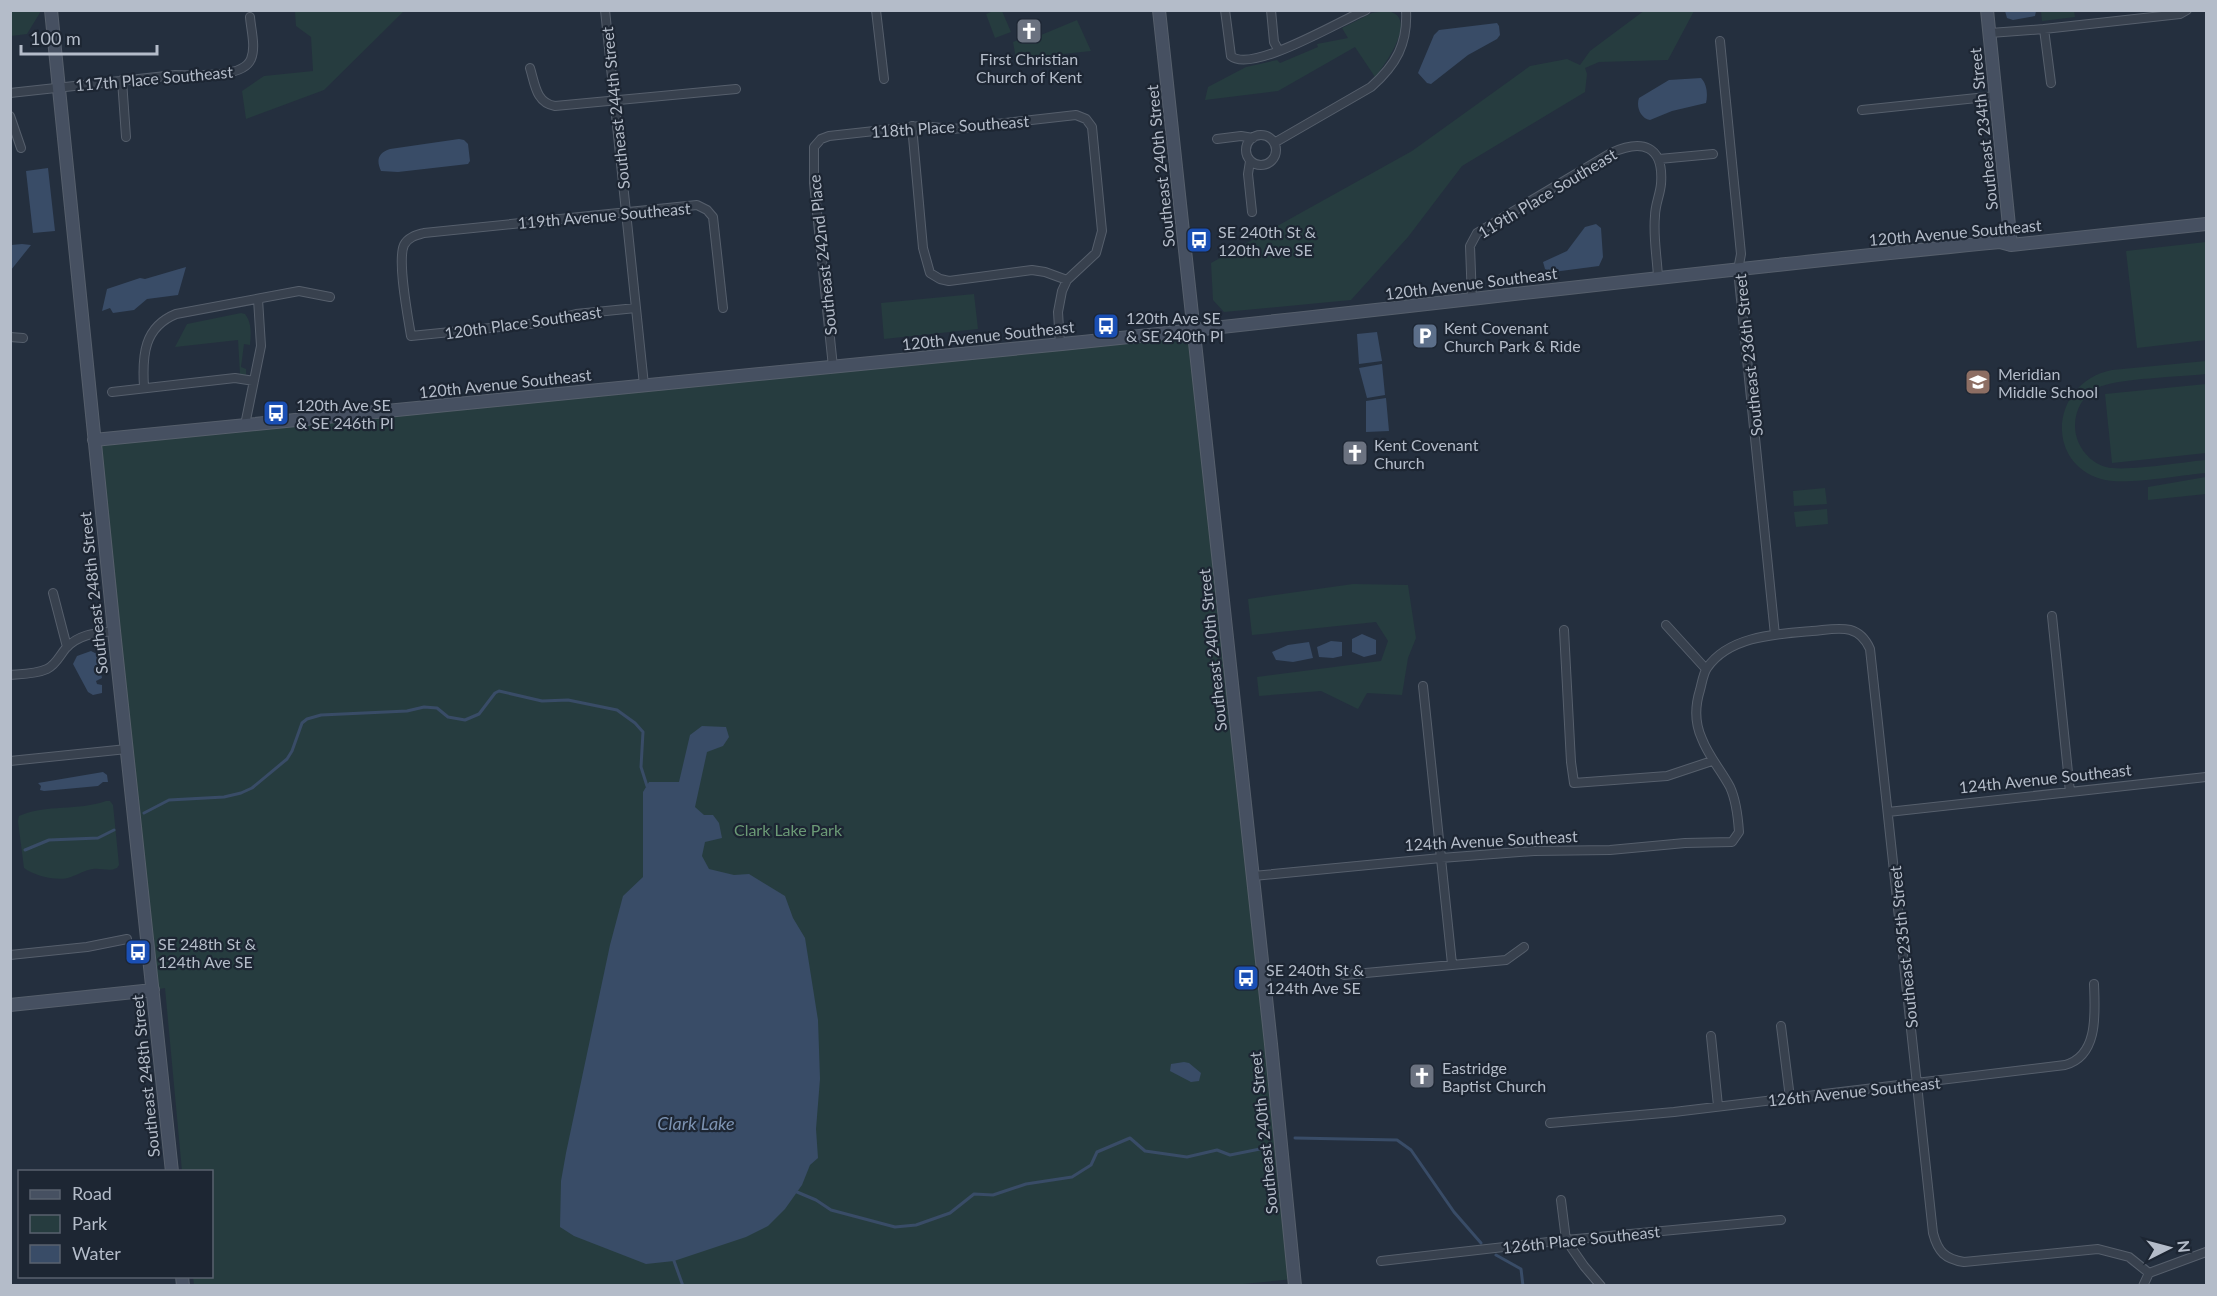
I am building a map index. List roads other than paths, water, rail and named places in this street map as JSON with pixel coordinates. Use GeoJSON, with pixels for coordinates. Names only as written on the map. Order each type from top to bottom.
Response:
{"type":"FeatureCollection","features":[{"type":"Feature","properties":{"kind":"street","name":"Southeast 248th Street"},"geometry":{"type":"LineString","coordinates":[[51,10],[172,1170]]}},
{"type":"Feature","properties":{"kind":"street","name":"Southeast 244th Street"},"geometry":{"type":"LineString","coordinates":[[605,10],[644,385]]}},
{"type":"Feature","properties":{"kind":"street"},"geometry":{"type":"LineString","coordinates":[[876,10],[884,79]]}},
{"type":"Feature","properties":{"kind":"street","name":"Southeast 240th Street"},"geometry":{"type":"LineString","coordinates":[[1159,10],[1295,1286]]}},
{"type":"Feature","properties":{"kind":"street"},"geometry":{"type":"LineString","coordinates":[[1225,10],[1229,49],[1235,59],[1247,60],[1313,38],[1355,13],[1366,10]]}},
{"type":"Feature","properties":{"kind":"street"},"geometry":{"type":"LineString","coordinates":[[1271,10],[1274,42],[1279,51]]}},
{"type":"Feature","properties":{"kind":"street"},"geometry":{"type":"LineString","coordinates":[[1274,143],[1371,87],[1390,69],[1401,51],[1407,25],[1406,10]]}},
{"type":"Feature","properties":{"kind":"street","name":"Southeast 234th Street"},"geometry":{"type":"LineString","coordinates":[[1987,10],[2011,245]]}},
{"type":"Feature","properties":{"kind":"street"},"geometry":{"type":"LineString","coordinates":[[1990,33],[2180,14],[2187,10]]}},
{"type":"Feature","properties":{"kind":"street","name":"117th Place Southeast"},"geometry":{"type":"LineString","coordinates":[[10,93],[122,80],[240,71],[247,65],[253,49],[250,17]]}},
{"type":"Feature","properties":{"kind":"street"},"geometry":{"type":"LineString","coordinates":[[2044,29],[2051,83]]}},
{"type":"Feature","properties":{"kind":"street","name":"Southeast 236th Street"},"geometry":{"type":"LineString","coordinates":[[1720,41],[1741,254],[1738,270],[1774,635]]}},
{"type":"Feature","properties":{"kind":"street"},"geometry":{"type":"LineString","coordinates":[[530,68],[538,94],[544,103],[551,106],[561,107],[736,89]]}},
{"type":"Feature","properties":{"kind":"street"},"geometry":{"type":"LineString","coordinates":[[122,80],[126,137]]}},
{"type":"Feature","properties":{"kind":"street"},"geometry":{"type":"LineString","coordinates":[[1862,110],[1996,96]]}},
{"type":"Feature","properties":{"kind":"street","name":"118th Place Southeast"},"geometry":{"type":"LineString","coordinates":[[816,144],[820,139],[829,136],[912,126],[931,125],[953,129],[1076,115],[1086,119],[1092,128],[1102,231],[1096,254],[1066,280]]}},
{"type":"Feature","properties":{"kind":"street"},"geometry":{"type":"LineString","coordinates":[[10,116],[21,147]]}},
{"type":"Feature","properties":{"kind":"street"},"geometry":{"type":"LineString","coordinates":[[912,126],[923,248],[930,273],[939,279],[949,281],[1032,270],[1066,280],[1058,312],[1060,345]]}},
{"type":"Feature","properties":{"kind":"street"},"geometry":{"type":"LineString","coordinates":[[1216,139],[1262,136],[1271,139],[1276,152],[1272,161],[1263,165],[1250,161]]}},
{"type":"Feature","properties":{"kind":"street"},"geometry":{"type":"LineString","coordinates":[[1252,138],[1246,149],[1250,161],[1248,174],[1252,212]]}},
{"type":"Feature","properties":{"kind":"street","name":"Southeast 242nd Place"},"geometry":{"type":"LineString","coordinates":[[816,144],[812,155],[814,183],[832,367]]}},
{"type":"Feature","properties":{"kind":"street","name":"119th Place Southeast"},"geometry":{"type":"LineString","coordinates":[[1472,300],[1470,246],[1477,233],[1619,149],[1646,146],[1654,151],[1659,159]]}},
{"type":"Feature","properties":{"kind":"street"},"geometry":{"type":"LineString","coordinates":[[1658,277],[1654,218],[1661,184],[1659,159],[1713,154]]}},
{"type":"Feature","properties":{"kind":"street","name":"119th Avenue Southeast"},"geometry":{"type":"LineString","coordinates":[[411,336],[402,264],[404,246],[412,237],[424,233],[697,205],[707,210],[713,217],[723,308]]}},
{"type":"Feature","properties":{"kind":"street","name":"120th Avenue Southeast"},"geometry":{"type":"LineString","coordinates":[[94,440],[1060,345],[1472,300],[1658,277],[2000,242],[2011,245],[2206,224]]}},
{"type":"Feature","properties":{"kind":"street"},"geometry":{"type":"LineString","coordinates":[[144,387],[142,364],[154,328],[163,320],[176,314],[299,291],[309,291],[330,297]]}},
{"type":"Feature","properties":{"kind":"street"},"geometry":{"type":"LineString","coordinates":[[245,425],[261,346],[258,299]]}},
{"type":"Feature","properties":{"kind":"street","name":"120th Place Southeast"},"geometry":{"type":"LineString","coordinates":[[411,336],[540,323],[576,314],[636,308]]}},
{"type":"Feature","properties":{"kind":"street"},"geometry":{"type":"LineString","coordinates":[[10,337],[23,338]]}},
{"type":"Feature","properties":{"kind":"street"},"geometry":{"type":"LineString","coordinates":[[112,392],[235,378],[254,381]]}},
{"type":"Feature","properties":{"kind":"street"},"geometry":{"type":"LineString","coordinates":[[53,593],[67,647]]}},
{"type":"Feature","properties":{"kind":"street"},"geometry":{"type":"LineString","coordinates":[[2052,616],[2070,792]]}},
{"type":"Feature","properties":{"kind":"street"},"geometry":{"type":"LineString","coordinates":[[1666,625],[1706,669]]}},
{"type":"Feature","properties":{"kind":"street","name":"Southeast 235th Street"},"geometry":{"type":"LineString","coordinates":[[1774,635],[1843,628],[1854,630],[1865,637],[1870,649],[1933,1233],[1937,1247],[1943,1255],[1953,1260],[1974,1262],[2098,1249],[2129,1257],[2149,1273]]}},
{"type":"Feature","properties":{"kind":"street"},"geometry":{"type":"LineString","coordinates":[[1564,630],[1574,783],[1667,776],[1712,761],[1701,738],[1696,719],[1697,698],[1706,669],[1723,652],[1741,643],[1774,635]]}},
{"type":"Feature","properties":{"kind":"street"},"geometry":{"type":"LineString","coordinates":[[10,675],[34,673],[50,668],[67,647],[90,633],[114,631]]}},
{"type":"Feature","properties":{"kind":"street"},"geometry":{"type":"LineString","coordinates":[[1423,686],[1452,964]]}},
{"type":"Feature","properties":{"kind":"street"},"geometry":{"type":"LineString","coordinates":[[10,761],[127,749]]}},
{"type":"Feature","properties":{"kind":"street","name":"124th Avenue Southeast"},"geometry":{"type":"LineString","coordinates":[[1253,876],[1534,851],[1610,850],[1685,843],[1732,842],[1739,832],[1735,802],[1730,787],[1712,761]]}},
{"type":"Feature","properties":{"kind":"street","name":"124th Avenue Southeast"},"geometry":{"type":"LineString","coordinates":[[1888,812],[2206,777]]}},
{"type":"Feature","properties":{"kind":"street"},"geometry":{"type":"LineString","coordinates":[[10,955],[87,947],[127,939]]}},
{"type":"Feature","properties":{"kind":"street"},"geometry":{"type":"LineString","coordinates":[[1344,975],[1506,960],[1524,947]]}},
{"type":"Feature","properties":{"kind":"street","name":"126th Avenue Southeast"},"geometry":{"type":"LineString","coordinates":[[1550,1123],[1918,1084],[2065,1065],[2078,1061],[2087,1049],[2093,1027],[2094,984]]}},
{"type":"Feature","properties":{"kind":"street"},"geometry":{"type":"LineString","coordinates":[[10,1005],[153,990]]}},
{"type":"Feature","properties":{"kind":"street"},"geometry":{"type":"LineString","coordinates":[[1781,1026],[1790,1098]]}},
{"type":"Feature","properties":{"kind":"street"},"geometry":{"type":"LineString","coordinates":[[1711,1036],[1719,1106]]}},
{"type":"Feature","properties":{"kind":"street"},"geometry":{"type":"LineString","coordinates":[[1561,1200],[1566,1240],[1601,1286]]}},
{"type":"Feature","properties":{"kind":"street","name":"126th Place Southeast"},"geometry":{"type":"LineString","coordinates":[[1381,1261],[1566,1240],[1781,1220]]}},
{"type":"Feature","properties":{"kind":"street"},"geometry":{"type":"LineString","coordinates":[[2143,1286],[2149,1273],[2206,1252]]}},
{"type":"Feature","properties":{"kind":"water"},"geometry":{"type":"Polygon","coordinates":[[[2005,11],[2036,11],[2035,16],[2013,20],[2007,18],[2005,11]]]}},
{"type":"Feature","properties":{"kind":"water"},"geometry":{"type":"Polygon","coordinates":[[[1497,23],[1500,35],[1497,39],[1468,55],[1431,84],[1427,83],[1418,73],[1434,35],[1439,30],[1497,23]]]}},
{"type":"Feature","properties":{"kind":"water"},"geometry":{"type":"Polygon","coordinates":[[[1701,78],[1705,83],[1706,103],[1672,111],[1650,120],[1641,114],[1639,98],[1669,80],[1701,78]]]}},
{"type":"Feature","properties":{"kind":"water"},"geometry":{"type":"Polygon","coordinates":[[[459,139],[468,144],[470,161],[468,164],[398,172],[381,171],[379,167],[378,160],[381,155],[390,149],[459,139]]]}},
{"type":"Feature","properties":{"kind":"water"},"geometry":{"type":"Polygon","coordinates":[[[48,168],[55,231],[33,233],[26,171],[48,168]]]}},
{"type":"Feature","properties":{"kind":"water"},"geometry":{"type":"Polygon","coordinates":[[[1596,224],[1601,228],[1603,257],[1599,266],[1553,272],[1545,269],[1543,262],[1567,251],[1585,227],[1596,224]]]}},
{"type":"Feature","properties":{"kind":"water"},"geometry":{"type":"Polygon","coordinates":[[[11,245],[31,245],[11,270],[11,245]]]}},
{"type":"Feature","properties":{"kind":"water"},"geometry":{"type":"Polygon","coordinates":[[[186,267],[178,295],[147,299],[134,310],[113,313],[110,308],[102,311],[107,289],[186,267]]]}},
{"type":"Feature","properties":{"kind":"water"},"geometry":{"type":"Polygon","coordinates":[[[1377,332],[1382,361],[1359,364],[1357,334],[1377,332]]]}},
{"type":"Feature","properties":{"kind":"water"},"geometry":{"type":"Polygon","coordinates":[[[1382,364],[1385,395],[1367,398],[1359,368],[1382,364]]]}},
{"type":"Feature","properties":{"kind":"water"},"geometry":{"type":"Polygon","coordinates":[[[1386,398],[1389,431],[1366,432],[1366,401],[1386,398]]]}},
{"type":"Feature","properties":{"kind":"water"},"geometry":{"type":"Polygon","coordinates":[[[1362,634],[1376,640],[1376,654],[1364,657],[1352,652],[1352,639],[1362,634]]]}},
{"type":"Feature","properties":{"kind":"water"},"geometry":{"type":"Polygon","coordinates":[[[1331,641],[1342,642],[1342,656],[1319,657],[1317,647],[1331,641]]]}},
{"type":"Feature","properties":{"kind":"water"},"geometry":{"type":"Polygon","coordinates":[[[1309,642],[1313,658],[1293,662],[1276,660],[1272,652],[1288,645],[1309,642]]]}},
{"type":"Feature","properties":{"kind":"water"},"geometry":{"type":"Polygon","coordinates":[[[91,651],[97,654],[102,678],[96,681],[97,684],[102,685],[102,693],[93,695],[88,692],[73,664],[77,656],[91,651]]]}},
{"type":"Feature","properties":{"kind":"water","name":"Clark Lake"},"geometry":{"type":"Polygon","coordinates":[[[702,726],[726,727],[729,737],[723,746],[707,752],[695,807],[704,815],[713,815],[719,823],[722,838],[705,842],[702,856],[709,869],[734,875],[749,874],[785,896],[793,918],[805,938],[818,1020],[820,1079],[816,1129],[818,1158],[810,1165],[802,1185],[785,1209],[768,1226],[746,1237],[674,1261],[646,1264],[574,1236],[560,1227],[561,1181],[610,945],[623,896],[643,877],[643,792],[649,782],[679,782],[690,735],[702,726]]]}},
{"type":"Feature","properties":{"kind":"water"},"geometry":{"type":"Polygon","coordinates":[[[103,772],[107,775],[108,782],[103,782],[98,786],[44,791],[40,790],[41,786],[38,783],[103,772]]]}},
{"type":"Feature","properties":{"kind":"water"},"geometry":{"type":"Polygon","coordinates":[[[1189,1063],[1201,1073],[1199,1081],[1191,1082],[1170,1071],[1171,1064],[1189,1063]]]}},
{"type":"Feature","properties":{"kind":"waterway"},"geometry":{"type":"LineString","coordinates":[[144,813],[169,800],[224,797],[252,788],[287,759],[302,723],[307,719],[321,715],[407,711],[424,707],[437,708],[448,717],[465,720],[479,714],[499,691],[542,701],[568,700],[617,710],[643,732],[641,767],[647,786]]}},
{"type":"Feature","properties":{"kind":"waterway"},"geometry":{"type":"LineString","coordinates":[[25,850],[49,840],[98,838],[114,830]]}},
{"type":"Feature","properties":{"kind":"waterway"},"geometry":{"type":"LineString","coordinates":[[797,1192],[816,1200],[831,1210],[895,1227],[916,1225],[950,1213],[974,1194],[993,1195],[1026,1184],[1072,1177],[1091,1165],[1097,1152],[1130,1138],[1145,1151],[1187,1157],[1217,1150],[1230,1155],[1260,1149]]}},
{"type":"Feature","properties":{"kind":"waterway"},"geometry":{"type":"LineString","coordinates":[[1295,1138],[1397,1140],[1411,1150],[1454,1212],[1481,1243]]}},
{"type":"Feature","properties":{"kind":"waterway"},"geometry":{"type":"LineString","coordinates":[[1496,1255],[1521,1269],[1523,1286]]}},
{"type":"Feature","properties":{"kind":"waterway"},"geometry":{"type":"LineString","coordinates":[[674,1261],[683,1286]]}},
{"type":"Feature","properties":{"kind":"place","name":"First Christian Church of Kent"},"geometry":{"type":"Point","coordinates":[1029,31]}},
{"type":"Feature","properties":{"kind":"place","name":"SE 240th St & 120th Ave SE"},"geometry":{"type":"Point","coordinates":[1199,240]}},
{"type":"Feature","properties":{"kind":"place","name":"120th Ave SE & SE 240th Pl"},"geometry":{"type":"Point","coordinates":[1106,326]}},
{"type":"Feature","properties":{"kind":"place","name":"Kent Covenant Church Park & Ride"},"geometry":{"type":"Point","coordinates":[1425,336]}},
{"type":"Feature","properties":{"kind":"place","name":"Meridian Middle School"},"geometry":{"type":"Point","coordinates":[1978,382]}},
{"type":"Feature","properties":{"kind":"place","name":"120th Ave SE & SE 246th Pl"},"geometry":{"type":"Point","coordinates":[276,413]}},
{"type":"Feature","properties":{"kind":"place","name":"Kent Covenant Church"},"geometry":{"type":"Point","coordinates":[1355,453]}},
{"type":"Feature","properties":{"kind":"place","name":"SE 248th St & 124th Ave SE"},"geometry":{"type":"Point","coordinates":[138,952]}},
{"type":"Feature","properties":{"kind":"place","name":"SE 240th St & 124th Ave SE"},"geometry":{"type":"Point","coordinates":[1246,978]}},
{"type":"Feature","properties":{"kind":"place","name":"Eastridge Baptist Church"},"geometry":{"type":"Point","coordinates":[1422,1076]}},
{"type":"Feature","properties":{"kind":"park label","name":"Clark Lake Park"},"geometry":{"type":"Point","coordinates":[788,829]}}]}
